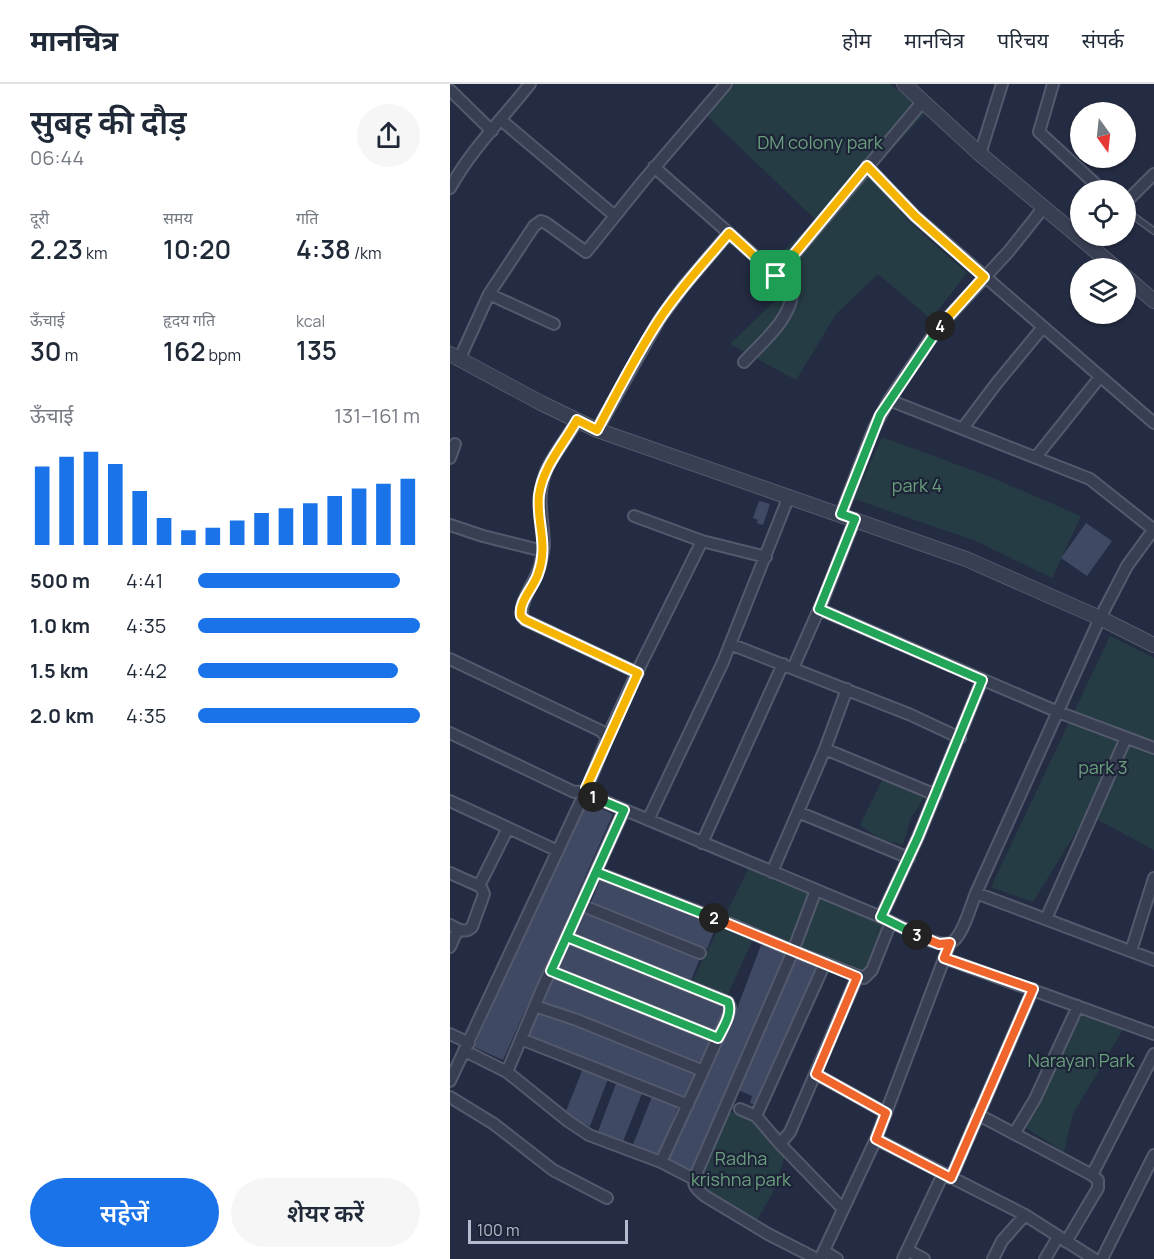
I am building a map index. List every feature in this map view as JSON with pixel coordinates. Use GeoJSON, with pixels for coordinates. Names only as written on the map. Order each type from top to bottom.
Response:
{"type":"FeatureCollection","features":[{"type":"Feature","properties":{"kind":"street"},"geometry":{"type":"LineString","coordinates":[[450,188],[467,158],[530,84]]}},
{"type":"Feature","properties":{"kind":"street"},"geometry":{"type":"LineString","coordinates":[[726,84],[654,167],[586,252],[546,223],[537,222],[489,294],[455,357],[597,430],[966,559],[1100,618],[1154,645]]}},
{"type":"Feature","properties":{"kind":"street"},"geometry":{"type":"LineString","coordinates":[[904,84],[980,154],[1070,226]]}},
{"type":"Feature","properties":{"kind":"street"},"geometry":{"type":"LineString","coordinates":[[980,154],[1002,84]]}},
{"type":"Feature","properties":{"kind":"street"},"geometry":{"type":"LineString","coordinates":[[1053,84],[1039,132],[1091,180]]}},
{"type":"Feature","properties":{"kind":"street"},"geometry":{"type":"LineString","coordinates":[[450,90],[492,131]]}},
{"type":"Feature","properties":{"kind":"street"},"geometry":{"type":"LineString","coordinates":[[776,276],[923,100]]}},
{"type":"Feature","properties":{"kind":"street"},"geometry":{"type":"LineString","coordinates":[[501,120],[615,216]]}},
{"type":"Feature","properties":{"kind":"street"},"geometry":{"type":"LineString","coordinates":[[867,166],[915,216],[1154,423]]}},
{"type":"Feature","properties":{"kind":"street"},"geometry":{"type":"LineString","coordinates":[[654,167],[776,276],[792,295],[777,325],[744,362]]}},
{"type":"Feature","properties":{"kind":"street"},"geometry":{"type":"LineString","coordinates":[[1136,192],[1154,174]]}},
{"type":"Feature","properties":{"kind":"street"},"geometry":{"type":"LineString","coordinates":[[841,514],[874,428],[889,400],[938,328],[1010,251],[1044,207]]}},
{"type":"Feature","properties":{"kind":"street"},"geometry":{"type":"LineString","coordinates":[[597,430],[636,357],[659,320],[683,287],[729,233]]}},
{"type":"Feature","properties":{"kind":"street"},"geometry":{"type":"LineString","coordinates":[[1095,246],[1106,258]]}},
{"type":"Feature","properties":{"kind":"street"},"geometry":{"type":"LineString","coordinates":[[1136,285],[1154,301]]}},
{"type":"Feature","properties":{"kind":"street"},"geometry":{"type":"LineString","coordinates":[[489,294],[554,324]]}},
{"type":"Feature","properties":{"kind":"street"},"geometry":{"type":"LineString","coordinates":[[963,428],[1043,327]]}},
{"type":"Feature","properties":{"kind":"street"},"geometry":{"type":"LineString","coordinates":[[1036,457],[1100,377]]}},
{"type":"Feature","properties":{"kind":"street"},"geometry":{"type":"LineString","coordinates":[[450,733],[574,792],[586,792],[886,919],[931,941],[939,944],[956,940],[1100,618],[1127,566],[1154,529],[1095,482],[889,400]]}},
{"type":"Feature","properties":{"kind":"street"},"geometry":{"type":"LineString","coordinates":[[577,420],[546,469],[539,495],[544,545],[538,574],[522,605],[521,616],[525,620],[638,673]]}},
{"type":"Feature","properties":{"kind":"street"},"geometry":{"type":"LineString","coordinates":[[450,458],[455,444]]}},
{"type":"Feature","properties":{"kind":"street"},"geometry":{"type":"LineString","coordinates":[[648,820],[730,644],[789,496]]}},
{"type":"Feature","properties":{"kind":"street"},"geometry":{"type":"LineString","coordinates":[[634,516],[702,540],[766,557]]}},
{"type":"Feature","properties":{"kind":"street"},"geometry":{"type":"LineString","coordinates":[[702,843],[788,666],[819,609],[855,519]]}},
{"type":"Feature","properties":{"kind":"street"},"geometry":{"type":"LineString","coordinates":[[450,525],[483,536],[543,550]]}},
{"type":"Feature","properties":{"kind":"street"},"geometry":{"type":"LineString","coordinates":[[450,1082],[586,792],[607,738],[702,540]]}},
{"type":"Feature","properties":{"kind":"street"},"geometry":{"type":"LineString","coordinates":[[819,609],[1058,712],[1154,748]]}},
{"type":"Feature","properties":{"kind":"street"},"geometry":{"type":"LineString","coordinates":[[730,644],[911,715],[960,738]]}},
{"type":"Feature","properties":{"kind":"street"},"geometry":{"type":"LineString","coordinates":[[450,658],[601,731],[607,738]]}},
{"type":"Feature","properties":{"kind":"street"},"geometry":{"type":"LineString","coordinates":[[596,872],[864,978],[872,970],[886,919],[909,858],[982,680]]}},
{"type":"Feature","properties":{"kind":"street"},"geometry":{"type":"LineString","coordinates":[[772,872],[825,749],[847,689]]}},
{"type":"Feature","properties":{"kind":"street"},"geometry":{"type":"LineString","coordinates":[[1046,919],[1125,738]]}},
{"type":"Feature","properties":{"kind":"street"},"geometry":{"type":"LineString","coordinates":[[825,749],[936,795]]}},
{"type":"Feature","properties":{"kind":"street"},"geometry":{"type":"LineString","coordinates":[[450,801],[558,851]]}},
{"type":"Feature","properties":{"kind":"street"},"geometry":{"type":"LineString","coordinates":[[507,1072],[624,810]]}},
{"type":"Feature","properties":{"kind":"street"},"geometry":{"type":"LineString","coordinates":[[798,812],[909,858]]}},
{"type":"Feature","properties":{"kind":"street"},"geometry":{"type":"LineString","coordinates":[[479,886],[508,828]]}},
{"type":"Feature","properties":{"kind":"street"},"geometry":{"type":"LineString","coordinates":[[450,873],[479,886],[484,894],[472,927],[465,932],[454,927],[450,946]]}},
{"type":"Feature","properties":{"kind":"street"},"geometry":{"type":"LineString","coordinates":[[1131,951],[1154,878]]}},
{"type":"Feature","properties":{"kind":"street"},"geometry":{"type":"LineString","coordinates":[[816,890],[793,951],[736,1079],[694,1183],[696,1189],[705,1196],[768,1234],[820,1256],[837,1259]]}},
{"type":"Feature","properties":{"kind":"street"},"geometry":{"type":"LineString","coordinates":[[976,893],[1154,960]]}},
{"type":"Feature","properties":{"kind":"street"},"geometry":{"type":"LineString","coordinates":[[581,905],[700,953]]}},
{"type":"Feature","properties":{"kind":"street"},"geometry":{"type":"LineString","coordinates":[[567,937],[728,1002],[729,1013],[661,1162]]}},
{"type":"Feature","properties":{"kind":"street"},"geometry":{"type":"LineString","coordinates":[[820,1256],[876,1139],[950,943]]}},
{"type":"Feature","properties":{"kind":"street"},"geometry":{"type":"LineString","coordinates":[[944,958],[1154,1034]]}},
{"type":"Feature","properties":{"kind":"street"},"geometry":{"type":"LineString","coordinates":[[756,1116],[825,963]]}},
{"type":"Feature","properties":{"kind":"street"},"geometry":{"type":"LineString","coordinates":[[551,971],[718,1038]]}},
{"type":"Feature","properties":{"kind":"street"},"geometry":{"type":"LineString","coordinates":[[780,1144],[790,1132],[857,977]]}},
{"type":"Feature","properties":{"kind":"street"},"geometry":{"type":"LineString","coordinates":[[924,1259],[905,1255],[977,1114],[1033,989]]}},
{"type":"Feature","properties":{"kind":"street"},"geometry":{"type":"LineString","coordinates":[[535,1006],[577,1020],[703,1071]]}},
{"type":"Feature","properties":{"kind":"street"},"geometry":{"type":"LineString","coordinates":[[1014,1134],[1035,1099],[1078,1006]]}},
{"type":"Feature","properties":{"kind":"street"},"geometry":{"type":"LineString","coordinates":[[450,1034],[507,1072],[589,1135],[661,1162],[694,1179]]}},
{"type":"Feature","properties":{"kind":"street"},"geometry":{"type":"LineString","coordinates":[[521,1039],[688,1105]]}},
{"type":"Feature","properties":{"kind":"street"},"geometry":{"type":"LineString","coordinates":[[1092,1175],[1154,1054]]}},
{"type":"Feature","properties":{"kind":"street"},"geometry":{"type":"LineString","coordinates":[[816,1074],[886,1113]]}},
{"type":"Feature","properties":{"kind":"street"},"geometry":{"type":"LineString","coordinates":[[450,1097],[494,1124],[553,1170],[607,1198]]}},
{"type":"Feature","properties":{"kind":"street"},"geometry":{"type":"LineString","coordinates":[[740,1109],[756,1116],[843,1209]]}},
{"type":"Feature","properties":{"kind":"street"},"geometry":{"type":"LineString","coordinates":[[977,1114],[1098,1180],[1098,1188],[1045,1259]]}},
{"type":"Feature","properties":{"kind":"street"},"geometry":{"type":"LineString","coordinates":[[876,1139],[1025,1215],[1094,1259]]}},
{"type":"Feature","properties":{"kind":"street"},"geometry":{"type":"LineString","coordinates":[[1102,1259],[1154,1155]]}},
{"type":"Feature","properties":{"kind":"street"},"geometry":{"type":"LineString","coordinates":[[993,1259],[1002,1241],[1025,1215]]}},
{"type":"Feature","properties":{"kind":"lane"},"geometry":{"type":"LineString","coordinates":[[1136,218],[1154,231]]}},
{"type":"Feature","properties":{"kind":"green space","name":"DM colony park"},"geometry":{"type":"Polygon","coordinates":[[[724,84],[890,84],[926,112],[868,175],[909,222],[967,273],[931,319],[878,274],[836,314],[796,380],[730,344],[774,302],[752,281],[816,220],[701,110],[724,84]]]}},
{"type":"Feature","properties":{"kind":"green space","name":"park 4"},"geometry":{"type":"Polygon","coordinates":[[[882,437],[988,476],[1081,516],[1052,578],[976,541],[854,499],[882,437]]]}},
{"type":"Feature","properties":{"kind":"green space","name":"park 3"},"geometry":{"type":"Polygon","coordinates":[[[1110,636],[1154,658],[1154,850],[1087,814],[1033,902],[991,887],[1110,636]]]}},
{"type":"Feature","properties":{"kind":"green space"},"geometry":{"type":"Polygon","coordinates":[[[883,779],[925,796],[910,820],[903,845],[880,839],[860,825],[883,779]]]}},
{"type":"Feature","properties":{"kind":"green space"},"geometry":{"type":"Polygon","coordinates":[[[749,868],[885,926],[862,975],[757,931],[727,996],[693,980],[749,868]]]}},
{"type":"Feature","properties":{"kind":"green space","name":"Narayan Park"},"geometry":{"type":"Polygon","coordinates":[[[1086,1009],[1125,1026],[1073,1114],[1064,1152],[1023,1126],[1055,1060],[1086,1009]]]}},
{"type":"Feature","properties":{"kind":"green space","name":"Radha krishna park"},"geometry":{"type":"Polygon","coordinates":[[[727,1111],[792,1136],[773,1192],[757,1220],[730,1212],[705,1192],[694,1179],[727,1111]]]}},
{"type":"Feature","properties":{"kind":"building"},"geometry":{"type":"Polygon","coordinates":[[[759,501],[770,504],[763,525],[757,523],[758,520],[753,518],[759,501]]]}},
{"type":"Feature","properties":{"kind":"building"},"geometry":{"type":"Polygon","coordinates":[[[1086,523],[1112,541],[1087,576],[1061,558],[1086,523]]]}},
{"type":"Feature","properties":{"kind":"building"},"geometry":{"type":"Polygon","coordinates":[[[584,801],[613,814],[503,1060],[474,1047],[584,801]]]}},
{"type":"Feature","properties":{"kind":"building"},"geometry":{"type":"Polygon","coordinates":[[[601,877],[717,924],[707,949],[591,902],[601,877]]]}},
{"type":"Feature","properties":{"kind":"building"},"geometry":{"type":"Polygon","coordinates":[[[584,911],[700,958],[690,983],[574,936],[584,911]]]}},
{"type":"Feature","properties":{"kind":"building"},"geometry":{"type":"Polygon","coordinates":[[[568,942],[728,1006],[717,1033],[556,969],[568,942]]]}},
{"type":"Feature","properties":{"kind":"building"},"geometry":{"type":"Polygon","coordinates":[[[761,945],[793,951],[731,1091],[692,1170],[668,1159],[738,1006],[761,945]]]}},
{"type":"Feature","properties":{"kind":"building"},"geometry":{"type":"Polygon","coordinates":[[[796,955],[820,966],[757,1106],[750,1103],[752,1096],[736,1089],[796,955]]]}},
{"type":"Feature","properties":{"kind":"building"},"geometry":{"type":"Polygon","coordinates":[[[553,974],[714,1038],[702,1066],[542,1001],[553,974]]]}},
{"type":"Feature","properties":{"kind":"building"},"geometry":{"type":"Polygon","coordinates":[[[538,1010],[698,1074],[687,1102],[527,1037],[538,1010]]]}},
{"type":"Feature","properties":{"kind":"building"},"geometry":{"type":"Polygon","coordinates":[[[584,1066],[609,1076],[590,1126],[564,1116],[584,1066]]]}},
{"type":"Feature","properties":{"kind":"building"},"geometry":{"type":"Polygon","coordinates":[[[617,1081],[643,1091],[622,1144],[597,1134],[617,1081]]]}},
{"type":"Feature","properties":{"kind":"building"},"geometry":{"type":"Polygon","coordinates":[[[653,1094],[679,1104],[658,1157],[632,1147],[653,1094]]]}},
{"type":"Feature","properties":{"kind":"route"},"geometry":{"type":"LineString","coordinates":[[867,166],[915,216],[984,277],[938,328],[880,415],[841,514],[855,519],[819,609],[982,680],[954,753],[881,917],[931,941],[939,944],[950,943],[944,958],[1033,989],[951,1178],[876,1139],[886,1113],[816,1074],[857,977],[733,925],[596,872],[567,937],[728,1002],[730,1004],[729,1013],[718,1038],[551,971],[624,810],[587,794],[586,788],[638,673],[525,620],[521,616],[522,605],[538,574],[544,545],[539,495],[546,469],[577,420],[597,430],[636,357],[659,320],[683,287],[729,233],[776,276],[867,166]]}}]}
